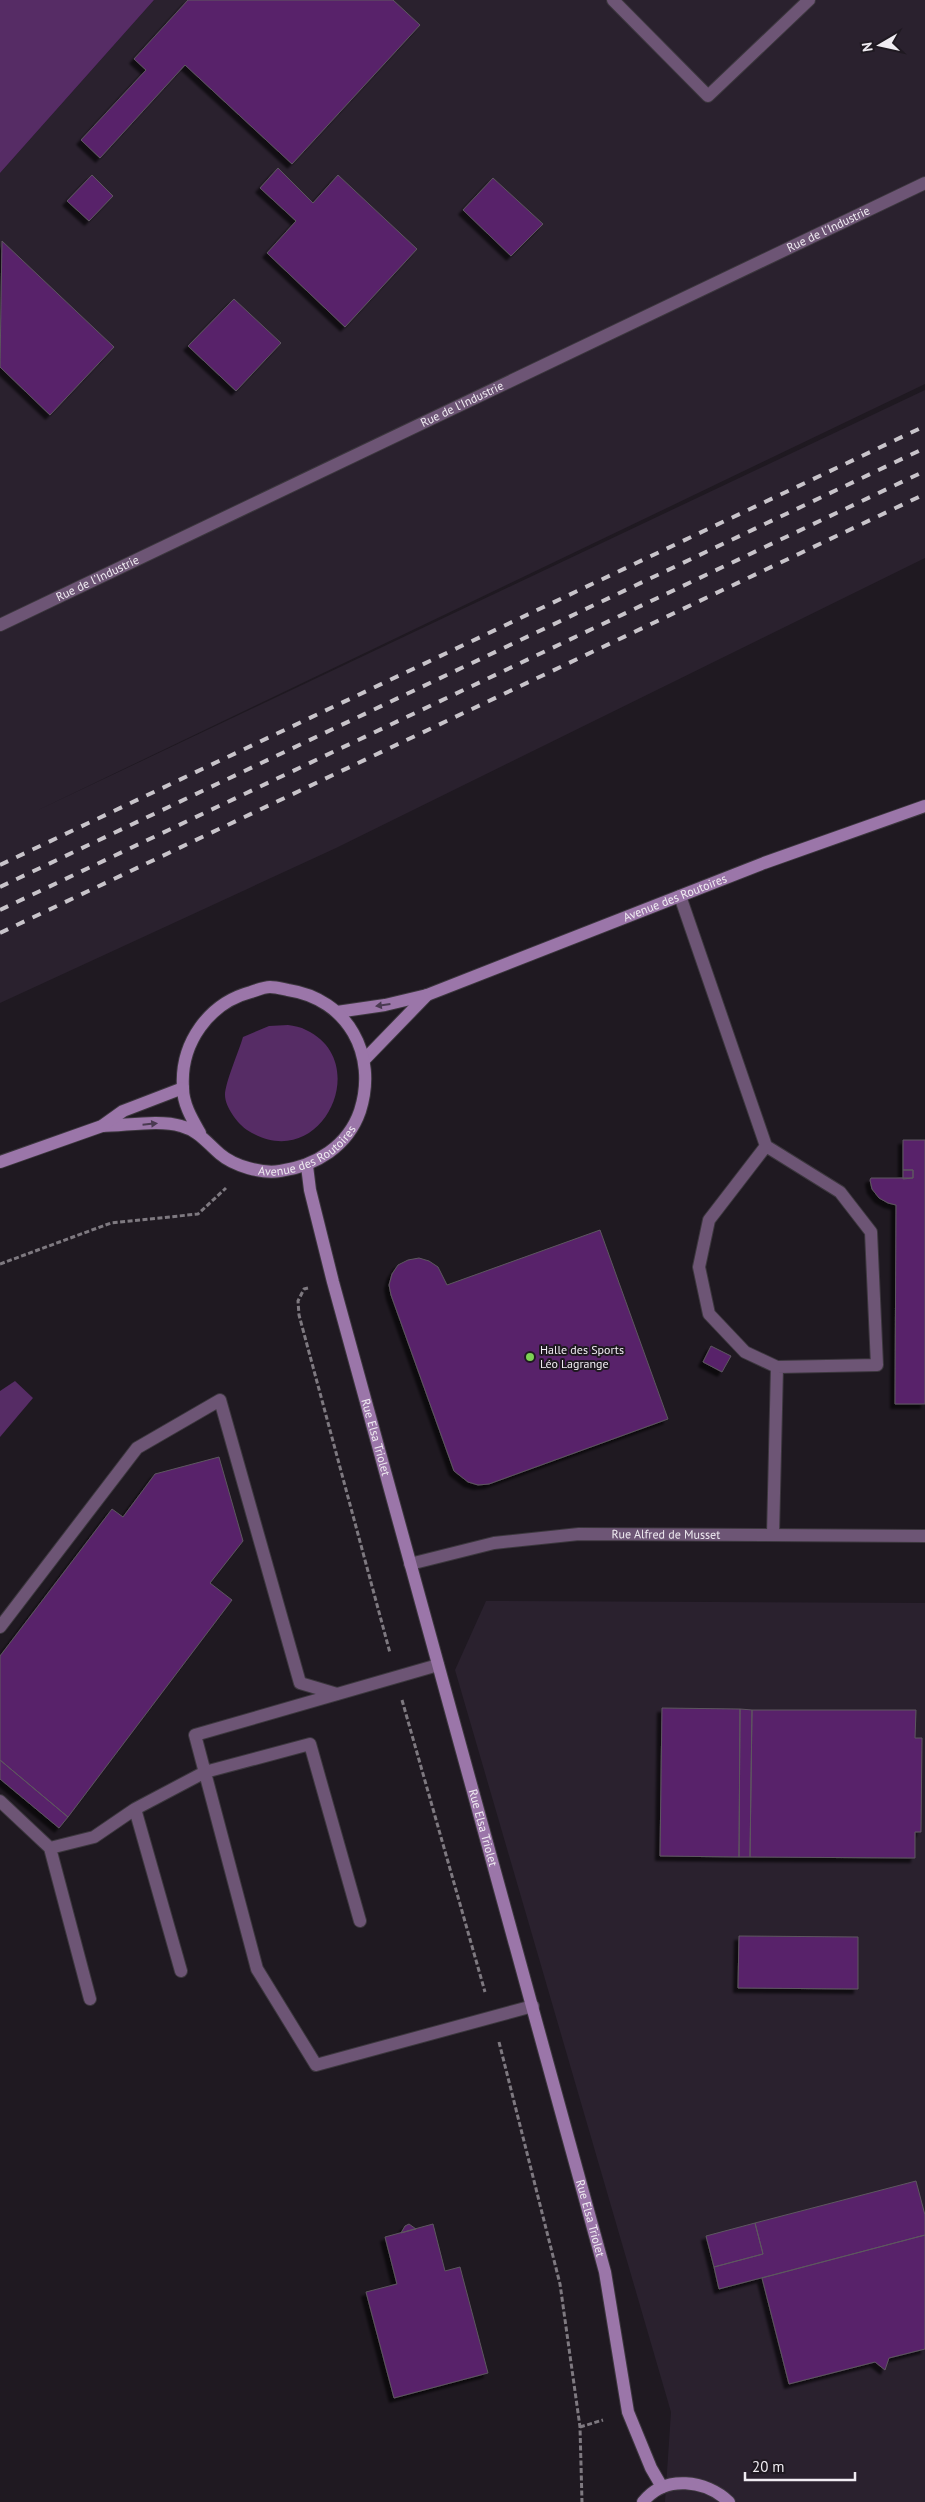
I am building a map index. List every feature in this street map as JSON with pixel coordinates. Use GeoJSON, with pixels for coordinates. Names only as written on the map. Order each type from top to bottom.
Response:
{"type":"FeatureCollection","features":[{"type":"Feature","properties":{"kind":"street"},"geometry":{"type":"LineString","coordinates":[[613,0],[708,96],[809,0]]}},
{"type":"Feature","properties":{"kind":"street","name":"Rue de l'Industrie"},"geometry":{"type":"LineString","coordinates":[[0,625],[925,184]]}},
{"type":"Feature","properties":{"kind":"street","name":"Avenue des Routoires"},"geometry":{"type":"LineString","coordinates":[[337,1012],[385,1005],[427,996],[534,952],[764,863],[925,806]]}},
{"type":"Feature","properties":{"kind":"street"},"geometry":{"type":"LineString","coordinates":[[680,896],[766,1146],[840,1192],[871,1232],[877,1365],[777,1366],[745,1352],[709,1314],[699,1267],[709,1220],[766,1146]]}},
{"type":"Feature","properties":{"kind":"street","name":"Avenue des Routoires"},"geometry":{"type":"LineString","coordinates":[[269,987],[306,993],[337,1012],[354,1034],[365,1059],[366,1092],[356,1124],[335,1149],[307,1166],[278,1172],[248,1168],[221,1155],[200,1133],[188,1112],[182,1088],[187,1051],[205,1019],[234,996],[269,987]]}},
{"type":"Feature","properties":{"kind":"street","name":"Avenue des Routoires"},"geometry":{"type":"LineString","coordinates":[[365,1059],[427,996]]}},
{"type":"Feature","properties":{"kind":"street","name":"Avenue des Routoires"},"geometry":{"type":"LineString","coordinates":[[0,1162],[102,1126],[123,1111],[182,1088]]}},
{"type":"Feature","properties":{"kind":"street","name":"Avenue des Routoires"},"geometry":{"type":"LineString","coordinates":[[102,1126],[157,1123],[179,1125],[200,1133]]}},
{"type":"Feature","properties":{"kind":"street","name":"Rue Elsa Triolet"},"geometry":{"type":"LineString","coordinates":[[307,1166],[310,1190],[333,1282],[605,2272],[628,2412],[651,2468],[662,2488]]}},
{"type":"Feature","properties":{"kind":"street"},"geometry":{"type":"LineString","coordinates":[[772,1535],[777,1366]]}},
{"type":"Feature","properties":{"kind":"street"},"geometry":{"type":"LineString","coordinates":[[0,1627],[137,1448],[220,1400],[300,1683],[338,1694]]}},
{"type":"Feature","properties":{"kind":"street","name":"Rue Alfred de Musset"},"geometry":{"type":"LineString","coordinates":[[410,1564],[494,1543],[579,1534],[925,1536]]}},
{"type":"Feature","properties":{"kind":"street"},"geometry":{"type":"LineString","coordinates":[[438,1665],[195,1735],[257,1969],[316,2065],[533,2006]]}},
{"type":"Feature","properties":{"kind":"street"},"geometry":{"type":"LineString","coordinates":[[50,1848],[94,1836],[135,1809],[205,1772],[310,1744],[360,1921]]}},
{"type":"Feature","properties":{"kind":"street"},"geometry":{"type":"LineString","coordinates":[[0,1801],[50,1848],[90,1998]]}},
{"type":"Feature","properties":{"kind":"street"},"geometry":{"type":"LineString","coordinates":[[135,1809],[181,1971]]}},
{"type":"Feature","properties":{"kind":"street"},"geometry":{"type":"LineString","coordinates":[[643,2502],[662,2488],[681,2483],[700,2484],[718,2491],[729,2502]]}},
{"type":"Feature","properties":{"kind":"path"},"geometry":{"type":"LineString","coordinates":[[0,1264],[111,1223],[198,1214],[248,1168]]}},
{"type":"Feature","properties":{"kind":"path"},"geometry":{"type":"LineString","coordinates":[[333,1282],[304,1289],[298,1301],[298,1315],[396,1677],[492,2016],[560,2284],[580,2427],[582,2502]]}},
{"type":"Feature","properties":{"kind":"shaded area"},"geometry":{"type":"Polygon","coordinates":[[[0,0],[154,0],[0,173],[0,0]]]}},
{"type":"Feature","properties":{"kind":"shaded area"},"geometry":{"type":"Polygon","coordinates":[[[154,0],[925,0],[925,384],[34,812],[925,390],[925,558],[336,848],[0,1003],[0,173],[154,0]]]}},
{"type":"Feature","properties":{"kind":"shaded area"},"geometry":{"type":"Polygon","coordinates":[[[288,1025],[306,1030],[326,1045],[336,1066],[337,1088],[330,1110],[316,1127],[297,1139],[273,1141],[247,1130],[240,1124],[227,1105],[225,1095],[243,1037],[269,1026],[288,1025]]]}},
{"type":"Feature","properties":{"kind":"shaded area"},"geometry":{"type":"Polygon","coordinates":[[[15,1381],[33,1398],[0,1437],[0,1391],[15,1381]]]}},
{"type":"Feature","properties":{"kind":"shaded area"},"geometry":{"type":"Polygon","coordinates":[[[486,1601],[925,1603],[925,2502],[665,2502],[671,2412],[455,1670],[486,1601]]]}},
{"type":"Feature","properties":{"kind":"building"},"geometry":{"type":"Polygon","coordinates":[[[188,0],[393,0],[420,25],[292,164],[185,65],[100,158],[81,140],[146,70],[134,59],[188,0]]]}},
{"type":"Feature","properties":{"kind":"building"},"geometry":{"type":"Polygon","coordinates":[[[278,168],[313,203],[338,175],[417,249],[345,327],[267,253],[296,221],[260,188],[278,168]]]}},
{"type":"Feature","properties":{"kind":"building"},"geometry":{"type":"Polygon","coordinates":[[[92,175],[113,196],[89,221],[67,201],[92,175]]]}},
{"type":"Feature","properties":{"kind":"building"},"geometry":{"type":"Polygon","coordinates":[[[493,178],[543,224],[511,256],[463,210],[493,178]]]}},
{"type":"Feature","properties":{"kind":"building"},"geometry":{"type":"Polygon","coordinates":[[[2,241],[114,347],[50,415],[0,367],[2,241]]]}},
{"type":"Feature","properties":{"kind":"building"},"geometry":{"type":"Polygon","coordinates":[[[234,299],[281,343],[236,391],[188,346],[234,299]]]}},
{"type":"Feature","properties":{"kind":"building"},"geometry":{"type":"Polygon","coordinates":[[[903,1140],[925,1140],[925,1404],[895,1404],[896,1205],[879,1198],[872,1189],[870,1180],[871,1178],[913,1178],[913,1170],[903,1170],[903,1140]]]}},
{"type":"Feature","properties":{"kind":"building"},"geometry":{"type":"Polygon","coordinates":[[[903,1170],[913,1170],[913,1178],[903,1179],[903,1170]]]}},
{"type":"Feature","properties":{"kind":"building","name":"Halle des Sports Léo Lagrange"},"geometry":{"type":"Polygon","coordinates":[[[600,1230],[668,1419],[489,1484],[478,1485],[468,1482],[454,1471],[391,1295],[389,1285],[392,1274],[398,1265],[408,1260],[419,1258],[429,1261],[438,1267],[447,1285],[600,1230]]]}},
{"type":"Feature","properties":{"kind":"building"},"geometry":{"type":"Polygon","coordinates":[[[711,1346],[731,1356],[722,1372],[703,1362],[711,1346]]]}},
{"type":"Feature","properties":{"kind":"building"},"geometry":{"type":"Polygon","coordinates":[[[219,1457],[243,1541],[210,1583],[232,1600],[68,1817],[0,1760],[0,1656],[112,1509],[123,1517],[155,1474],[219,1457]]]}},
{"type":"Feature","properties":{"kind":"building"},"geometry":{"type":"Polygon","coordinates":[[[662,1708],[740,1709],[739,1857],[660,1856],[662,1708]]]}},
{"type":"Feature","properties":{"kind":"building"},"geometry":{"type":"Polygon","coordinates":[[[740,1709],[752,1710],[750,1857],[739,1857],[740,1709]]]}},
{"type":"Feature","properties":{"kind":"building"},"geometry":{"type":"Polygon","coordinates":[[[752,1710],[916,1710],[915,1738],[922,1738],[921,1832],[915,1832],[915,1858],[750,1857],[752,1710]]]}},
{"type":"Feature","properties":{"kind":"building"},"geometry":{"type":"Polygon","coordinates":[[[0,1760],[68,1817],[59,1828],[0,1779],[0,1760]]]}},
{"type":"Feature","properties":{"kind":"building"},"geometry":{"type":"Polygon","coordinates":[[[739,1936],[858,1937],[858,1989],[738,1988],[739,1936]]]}},
{"type":"Feature","properties":{"kind":"building"},"geometry":{"type":"Polygon","coordinates":[[[916,2181],[925,2215],[925,2235],[719,2289],[714,2267],[763,2254],[755,2223],[916,2181]]]}},
{"type":"Feature","properties":{"kind":"building"},"geometry":{"type":"Polygon","coordinates":[[[755,2223],[763,2254],[714,2267],[706,2236],[755,2223]]]}},
{"type":"Feature","properties":{"kind":"building"},"geometry":{"type":"Polygon","coordinates":[[[409,2224],[416,2229],[401,2233],[405,2226],[409,2224]]]}},
{"type":"Feature","properties":{"kind":"building"},"geometry":{"type":"Polygon","coordinates":[[[433,2224],[445,2271],[460,2267],[488,2373],[394,2398],[366,2292],[397,2284],[385,2237],[433,2224]]]}},
{"type":"Feature","properties":{"kind":"building"},"geometry":{"type":"Polygon","coordinates":[[[925,2235],[925,2349],[889,2358],[885,2370],[875,2362],[789,2384],[762,2278],[925,2235]]]}},
{"type":"Feature","properties":{"kind":"railway"},"geometry":{"type":"LineString","coordinates":[[0,865],[925,426]]}},
{"type":"Feature","properties":{"kind":"railway"},"geometry":{"type":"LineString","coordinates":[[0,887],[925,448]]}},
{"type":"Feature","properties":{"kind":"railway"},"geometry":{"type":"LineString","coordinates":[[0,910],[925,471]]}},
{"type":"Feature","properties":{"kind":"railway"},"geometry":{"type":"LineString","coordinates":[[0,933],[925,494]]}},
{"type":"Feature","properties":{"kind":"place","name":"Halle des Sports Léo Lagrange"},"geometry":{"type":"Point","coordinates":[530,1357]}}]}
